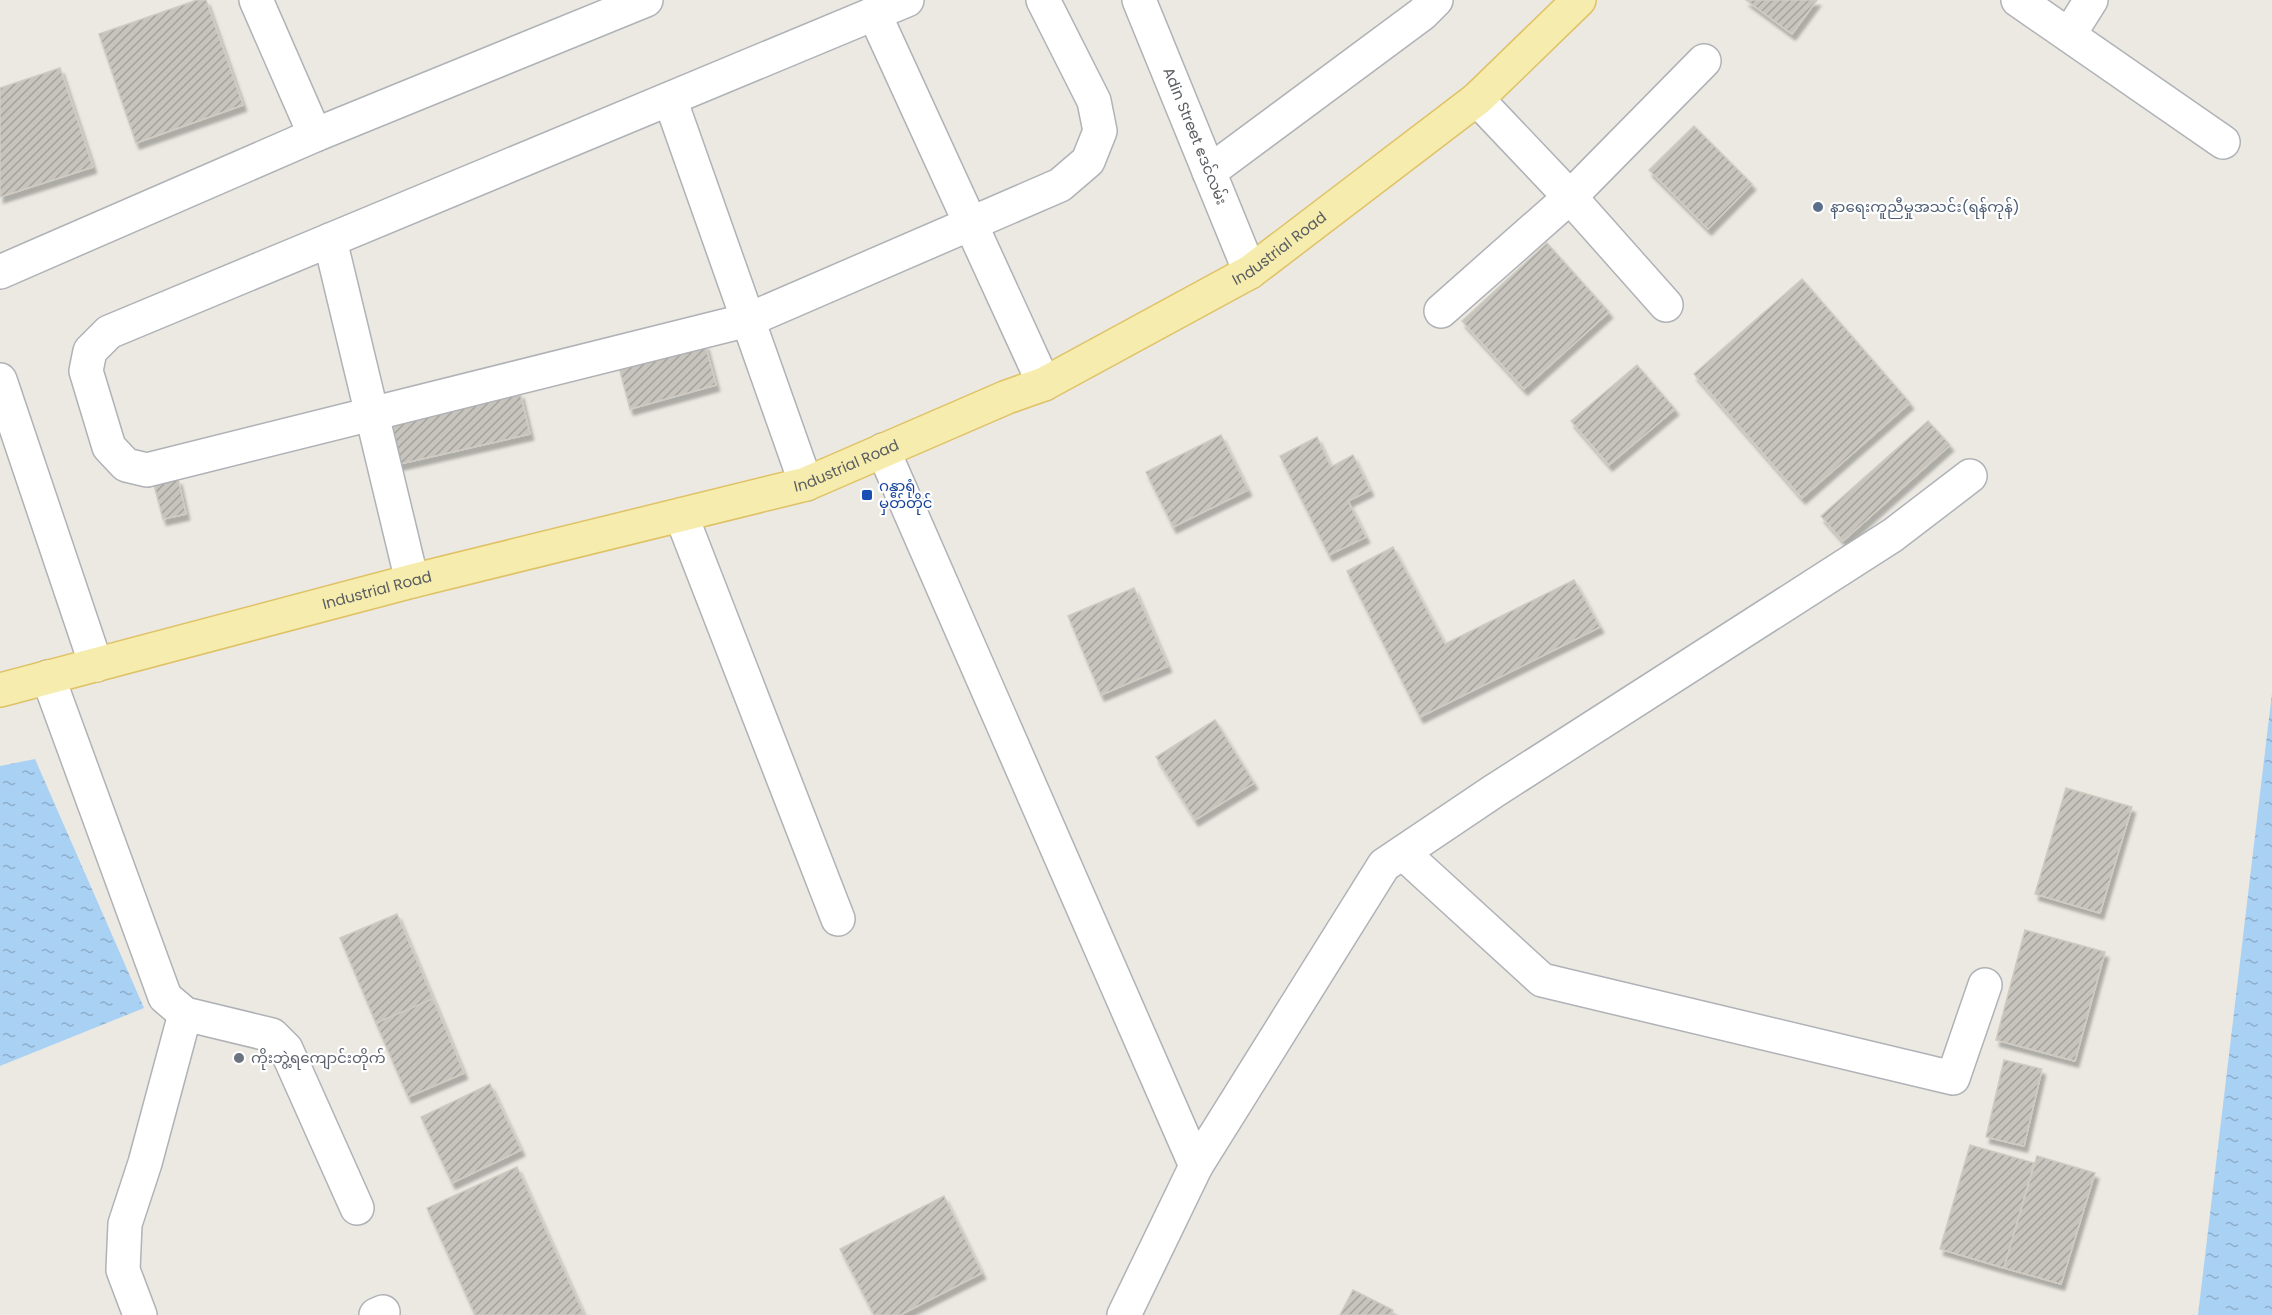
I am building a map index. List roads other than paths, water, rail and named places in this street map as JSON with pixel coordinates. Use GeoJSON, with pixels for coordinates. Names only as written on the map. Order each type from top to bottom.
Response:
{"type":"FeatureCollection","features":[{"type":"Feature","properties":{"kind":"main road","name":"Industrial Road"},"geometry":{"type":"LineString","coordinates":[[0,690],[412,581],[806,484],[1008,397],[1044,384],[1250,272],[1477,99],[1580,0]]}},
{"type":"Feature","properties":{"kind":"street"},"geometry":{"type":"LineString","coordinates":[[256,0],[315,135]]}},
{"type":"Feature","properties":{"kind":"street"},"geometry":{"type":"LineString","coordinates":[[0,272],[315,135],[646,0]]}},
{"type":"Feature","properties":{"kind":"street"},"geometry":{"type":"LineString","coordinates":[[907,0],[109,332],[90,351],[86,371],[109,447],[126,465],[147,470],[748,320],[1060,185],[1088,161],[1100,131],[1094,101],[1043,0]]}},
{"type":"Feature","properties":{"kind":"street","name":"Adin Street ဧဒင်လမ်း"},"geometry":{"type":"LineString","coordinates":[[1139,0],[1250,272]]}},
{"type":"Feature","properties":{"kind":"street"},"geometry":{"type":"LineString","coordinates":[[1209,172],[1422,14],[1436,0]]}},
{"type":"Feature","properties":{"kind":"street"},"geometry":{"type":"LineString","coordinates":[[2018,0],[2223,142]]}},
{"type":"Feature","properties":{"kind":"street"},"geometry":{"type":"LineString","coordinates":[[2069,35],[2091,0]]}},
{"type":"Feature","properties":{"kind":"street"},"geometry":{"type":"LineString","coordinates":[[874,14],[1044,384]]}},
{"type":"Feature","properties":{"kind":"street"},"geometry":{"type":"LineString","coordinates":[[1441,311],[1570,197],[1704,61]]}},
{"type":"Feature","properties":{"kind":"street"},"geometry":{"type":"LineString","coordinates":[[670,99],[806,484]]}},
{"type":"Feature","properties":{"kind":"street"},"geometry":{"type":"LineString","coordinates":[[1477,99],[1570,197],[1666,304]]}},
{"type":"Feature","properties":{"kind":"street"},"geometry":{"type":"LineString","coordinates":[[330,240],[412,581]]}},
{"type":"Feature","properties":{"kind":"street"},"geometry":{"type":"LineString","coordinates":[[0,380],[96,665]]}},
{"type":"Feature","properties":{"kind":"street"},"geometry":{"type":"LineString","coordinates":[[883,450],[1196,1166]]}},
{"type":"Feature","properties":{"kind":"street"},"geometry":{"type":"LineString","coordinates":[[1124,1315],[1196,1166],[1384,865],[1504,785],[1893,535],[1970,477]]}},
{"type":"Feature","properties":{"kind":"street"},"geometry":{"type":"LineString","coordinates":[[681,515],[838,919]]}},
{"type":"Feature","properties":{"kind":"street"},"geometry":{"type":"LineString","coordinates":[[48,677],[165,997],[185,1014],[272,1035],[286,1049],[357,1208]]}},
{"type":"Feature","properties":{"kind":"street"},"geometry":{"type":"LineString","coordinates":[[1403,853],[1542,981],[1953,1078],[1985,985]]}},
{"type":"Feature","properties":{"kind":"street"},"geometry":{"type":"LineString","coordinates":[[140,1315],[123,1270],[125,1224],[145,1162],[185,1014]]}},
{"type":"Feature","properties":{"kind":"water"},"geometry":{"type":"Polygon","coordinates":[[[2272,693],[2272,1315],[2198,1315],[2272,693]]]}},
{"type":"Feature","properties":{"kind":"water"},"geometry":{"type":"Polygon","coordinates":[[[35,759],[144,1008],[0,1066],[0,766],[35,759]]]}},
{"type":"Feature","properties":{"kind":"place","name":"နာရေးကူညီမှုအသင်း(ရန်ကုန်)"},"geometry":{"type":"Point","coordinates":[1818,207]}},
{"type":"Feature","properties":{"kind":"place","name":"ဂန္ဓာရုံ မှတ်တိုင်"},"geometry":{"type":"Point","coordinates":[867,495]}},
{"type":"Feature","properties":{"kind":"place","name":"ကိုးဘွဲ့ရကျောင်းတိုက်"},"geometry":{"type":"Point","coordinates":[239,1058]}}]}
